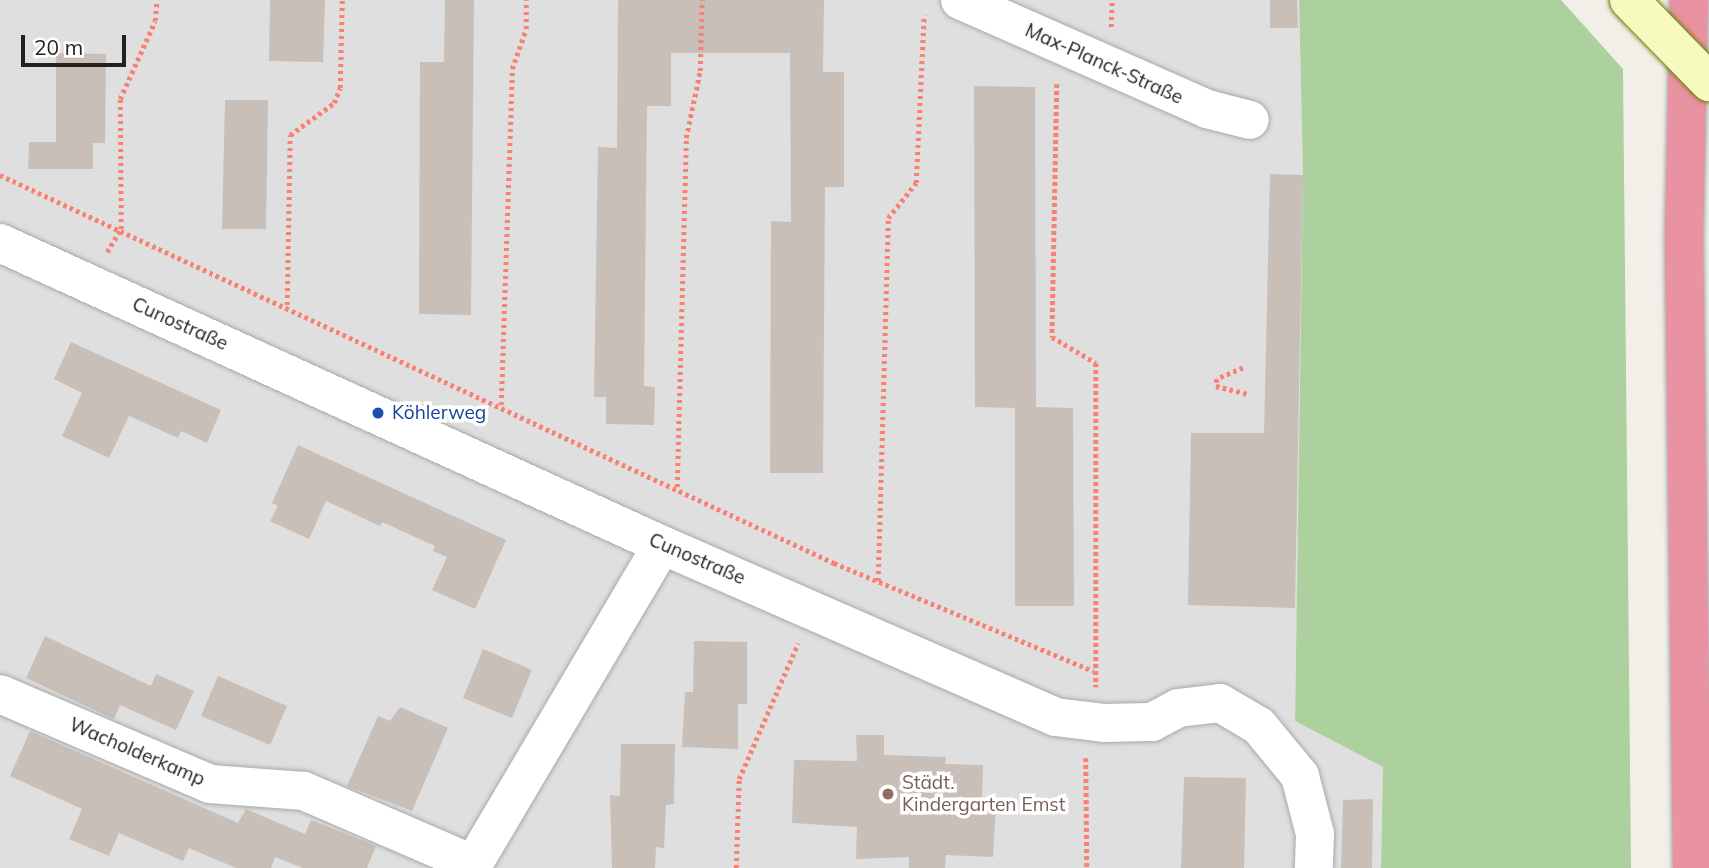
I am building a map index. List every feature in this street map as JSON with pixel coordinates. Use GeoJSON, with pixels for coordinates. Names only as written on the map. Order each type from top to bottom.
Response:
{"type":"FeatureCollection","features":[{"type":"Feature","properties":{"kind":"highway"},"geometry":{"type":"LineString","coordinates":[[1689,0],[1684,236],[1692,868]]}},
{"type":"Feature","properties":{"kind":"main road"},"geometry":{"type":"LineString","coordinates":[[1629,0],[1709,82]]}},
{"type":"Feature","properties":{"kind":"street","name":"Max-Planck-Straße"},"geometry":{"type":"LineString","coordinates":[[960,0],[1207,109],[1250,120]]}},
{"type":"Feature","properties":{"kind":"street","name":"Cunostraße"},"geometry":{"type":"LineString","coordinates":[[0,243],[662,545],[813,608],[1055,717],[1094,723],[1152,722],[1178,708],[1220,703],[1259,726],[1300,776],[1315,834],[1314,868]]}},
{"type":"Feature","properties":{"kind":"street"},"geometry":{"type":"LineString","coordinates":[[472,866],[662,545]]}},
{"type":"Feature","properties":{"kind":"street","name":"Wacholderkamp"},"geometry":{"type":"LineString","coordinates":[[0,694],[210,784],[304,791],[472,866]]}},
{"type":"Feature","properties":{"kind":"path"},"geometry":{"type":"LineString","coordinates":[[90,284],[121,229],[120,99],[155,21],[157,0]]}},
{"type":"Feature","properties":{"kind":"path"},"geometry":{"type":"LineString","coordinates":[[287,305],[290,135],[334,103],[340,88],[342,0]]}},
{"type":"Feature","properties":{"kind":"path"},"geometry":{"type":"LineString","coordinates":[[501,405],[512,69],[526,29],[526,0]]}},
{"type":"Feature","properties":{"kind":"path"},"geometry":{"type":"LineString","coordinates":[[677,487],[686,138],[700,71],[702,0]]}},
{"type":"Feature","properties":{"kind":"path"},"geometry":{"type":"LineString","coordinates":[[877,581],[888,218],[916,183],[925,0]]}},
{"type":"Feature","properties":{"kind":"path"},"geometry":{"type":"LineString","coordinates":[[1058,44],[1052,337],[1096,363],[1094,723],[1087,868]]}},
{"type":"Feature","properties":{"kind":"path"},"geometry":{"type":"LineString","coordinates":[[0,175],[287,305],[834,563],[1093,671]]}},
{"type":"Feature","properties":{"kind":"path"},"geometry":{"type":"LineString","coordinates":[[1243,368],[1217,379],[1216,386],[1248,394]]}},
{"type":"Feature","properties":{"kind":"path"},"geometry":{"type":"LineString","coordinates":[[736,868],[739,779],[834,563]]}},
{"type":"Feature","properties":{"kind":"shaded area"},"geometry":{"type":"Polygon","coordinates":[[[0,0],[1299,0],[1303,175],[1295,721],[1383,767],[1381,868],[0,868],[0,0]]]}},
{"type":"Feature","properties":{"kind":"green space"},"geometry":{"type":"Polygon","coordinates":[[[1299,0],[1561,0],[1623,69],[1631,868],[1381,868],[1383,767],[1295,721],[1303,175],[1299,0]]]}},
{"type":"Feature","properties":{"kind":"building"},"geometry":{"type":"Polygon","coordinates":[[[270,0],[325,0],[323,62],[269,61],[270,0]]]}},
{"type":"Feature","properties":{"kind":"building"},"geometry":{"type":"Polygon","coordinates":[[[445,0],[474,0],[471,315],[419,314],[420,62],[444,62],[445,0]]]}},
{"type":"Feature","properties":{"kind":"building"},"geometry":{"type":"Polygon","coordinates":[[[618,0],[824,0],[823,72],[844,72],[844,187],[825,187],[823,473],[770,473],[771,221],[791,222],[790,53],[671,53],[671,106],[647,106],[644,386],[655,387],[654,425],[606,424],[606,397],[594,397],[598,147],[617,148],[618,0]]]}},
{"type":"Feature","properties":{"kind":"building"},"geometry":{"type":"Polygon","coordinates":[[[1270,0],[1297,0],[1298,28],[1270,28],[1270,0]]]}},
{"type":"Feature","properties":{"kind":"building"},"geometry":{"type":"Polygon","coordinates":[[[56,53],[106,54],[105,143],[93,143],[93,169],[28,169],[29,142],[56,142],[56,53]]]}},
{"type":"Feature","properties":{"kind":"building"},"geometry":{"type":"Polygon","coordinates":[[[974,86],[1035,87],[1036,407],[1073,408],[1074,606],[1015,606],[1015,408],[975,407],[974,86]]]}},
{"type":"Feature","properties":{"kind":"building"},"geometry":{"type":"Polygon","coordinates":[[[225,100],[268,100],[266,229],[222,229],[225,100]]]}},
{"type":"Feature","properties":{"kind":"building"},"geometry":{"type":"Polygon","coordinates":[[[1270,174],[1303,175],[1295,608],[1188,605],[1191,433],[1264,433],[1270,174]]]}},
{"type":"Feature","properties":{"kind":"building"},"geometry":{"type":"Polygon","coordinates":[[[71,342],[221,410],[207,443],[181,431],[178,438],[129,416],[109,458],[62,436],[82,393],[54,379],[71,342]]]}},
{"type":"Feature","properties":{"kind":"building"},"geometry":{"type":"Polygon","coordinates":[[[298,445],[506,540],[475,609],[432,590],[447,557],[433,551],[435,546],[382,522],[380,526],[326,501],[309,539],[270,521],[278,506],[272,503],[298,445]]]}},
{"type":"Feature","properties":{"kind":"building"},"geometry":{"type":"Polygon","coordinates":[[[45,636],[151,686],[156,674],[194,691],[176,730],[120,705],[114,719],[26,678],[45,636]]]}},
{"type":"Feature","properties":{"kind":"building"},"geometry":{"type":"Polygon","coordinates":[[[694,641],[747,642],[747,704],[738,704],[738,749],[682,747],[685,692],[693,692],[694,641]]]}},
{"type":"Feature","properties":{"kind":"building"},"geometry":{"type":"Polygon","coordinates":[[[483,649],[532,670],[512,718],[463,698],[483,649]]]}},
{"type":"Feature","properties":{"kind":"building"},"geometry":{"type":"Polygon","coordinates":[[[218,676],[287,706],[270,745],[201,716],[218,676]]]}},
{"type":"Feature","properties":{"kind":"building"},"geometry":{"type":"Polygon","coordinates":[[[400,707],[448,728],[412,811],[347,786],[378,716],[390,721],[400,707]]]}},
{"type":"Feature","properties":{"kind":"building"},"geometry":{"type":"Polygon","coordinates":[[[30,731],[238,823],[246,809],[305,834],[311,820],[376,846],[367,868],[303,868],[275,857],[271,868],[236,868],[189,848],[183,861],[119,833],[109,856],[69,839],[82,809],[10,776],[30,731]]]}},
{"type":"Feature","properties":{"kind":"building","name":"Städt. Kindergarten Emst"},"geometry":{"type":"Polygon","coordinates":[[[856,735],[884,735],[884,755],[946,757],[945,764],[983,765],[982,807],[996,807],[993,857],[946,855],[945,868],[909,868],[909,857],[856,859],[857,827],[792,823],[794,760],[857,761],[856,735]]]}},
{"type":"Feature","properties":{"kind":"building"},"geometry":{"type":"Polygon","coordinates":[[[621,744],[675,744],[674,804],[666,805],[664,848],[656,847],[655,868],[612,868],[610,795],[620,796],[621,744]]]}},
{"type":"Feature","properties":{"kind":"building"},"geometry":{"type":"Polygon","coordinates":[[[1184,777],[1246,778],[1244,868],[1181,868],[1184,777]]]}},
{"type":"Feature","properties":{"kind":"building"},"geometry":{"type":"Polygon","coordinates":[[[1373,799],[1372,868],[1341,868],[1343,800],[1373,799]]]}},
{"type":"Feature","properties":{"kind":"place","name":"Köhlerweg"},"geometry":{"type":"Point","coordinates":[378,413]}},
{"type":"Feature","properties":{"kind":"place","name":"Städt. Kindergarten Emst"},"geometry":{"type":"Point","coordinates":[888,794]}}]}
